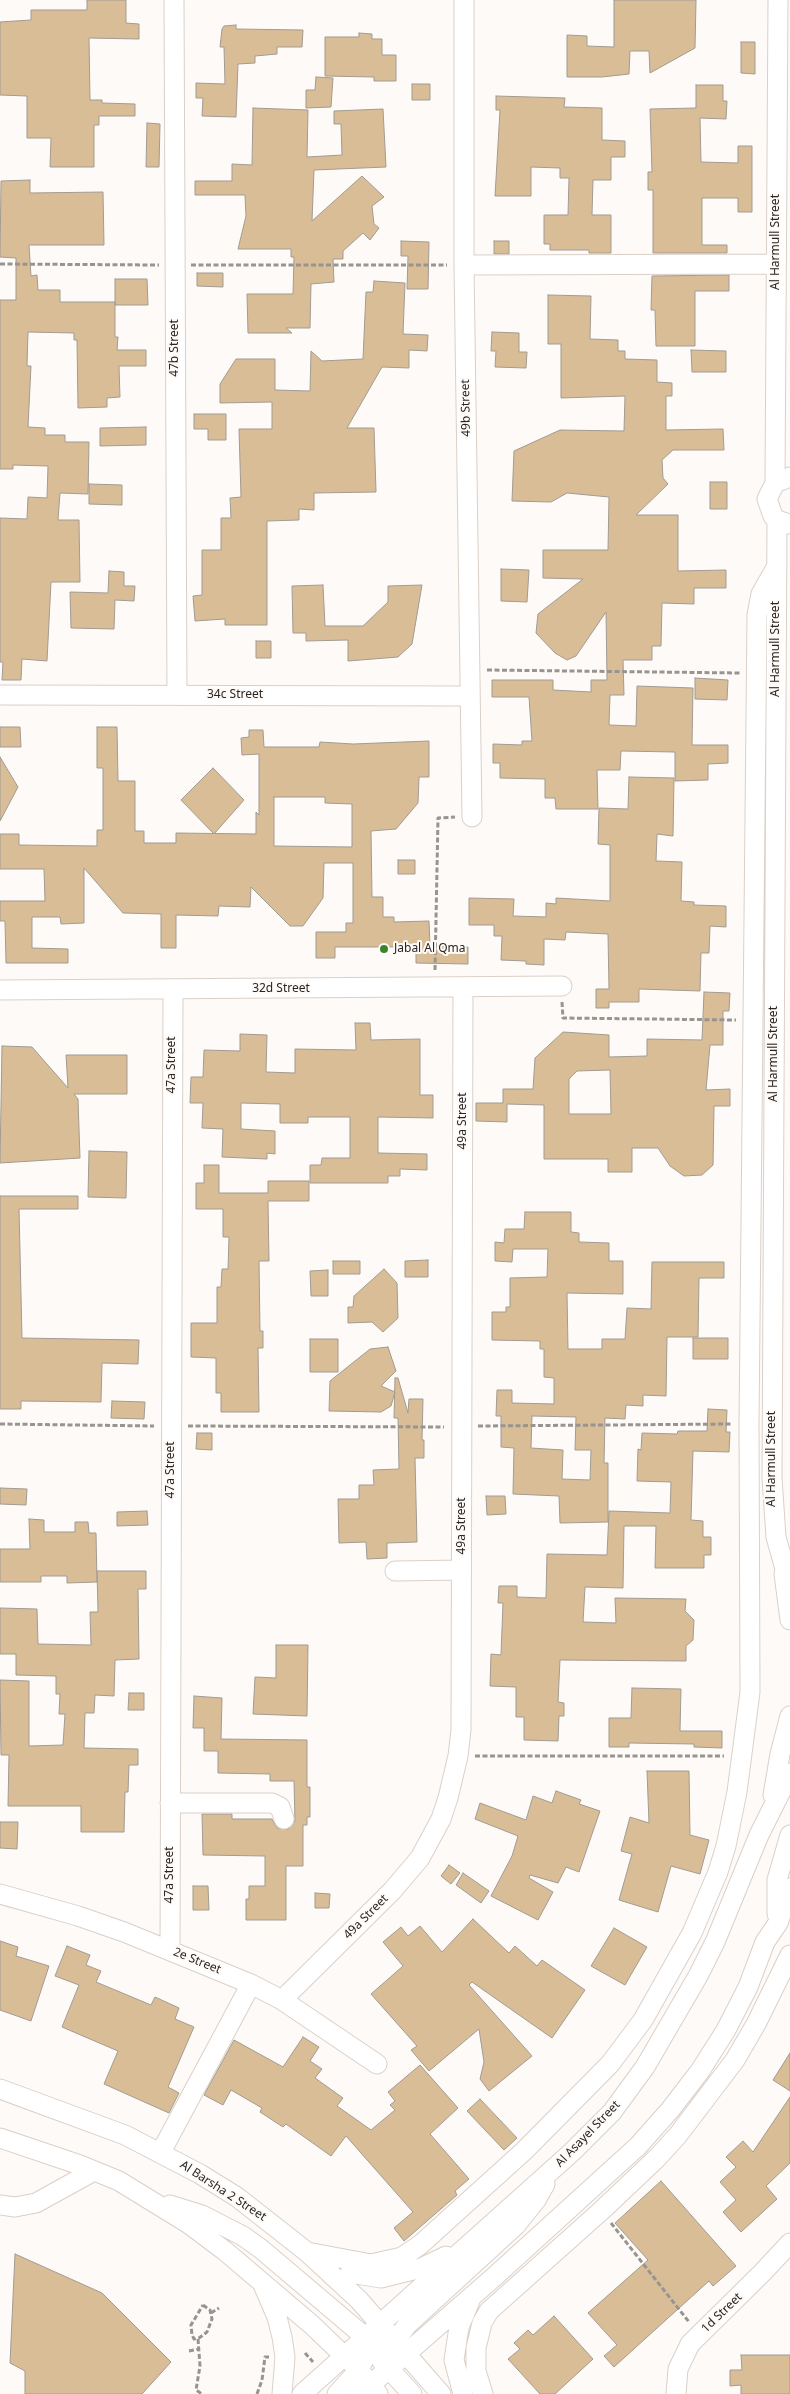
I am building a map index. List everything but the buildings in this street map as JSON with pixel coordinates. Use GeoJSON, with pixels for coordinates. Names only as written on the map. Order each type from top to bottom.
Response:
{"type":"FeatureCollection","features":[{"type":"Feature","properties":{"kind":"street","name":"47b Street"},"geometry":{"type":"LineString","coordinates":[[174,0],[176,695]]}},
{"type":"Feature","properties":{"kind":"street","name":"49b Street"},"geometry":{"type":"LineString","coordinates":[[464,0],[464,265],[472,817]]}},
{"type":"Feature","properties":{"kind":"street","name":"Al Harmull Street"},"geometry":{"type":"LineString","coordinates":[[778,0],[776,264],[782,480],[767,499],[770,511],[784,522],[777,566],[772,1478],[776,1537],[782,1566],[790,1587]]}},
{"type":"Feature","properties":{"kind":"street"},"geometry":{"type":"LineString","coordinates":[[464,265],[776,264]]}},
{"type":"Feature","properties":{"kind":"street"},"geometry":{"type":"LineString","coordinates":[[307,2252],[371,2264],[392,2261],[412,2252],[524,2151],[610,2064],[629,2040],[661,1992],[706,1903],[726,1846],[742,1756],[750,1692],[749,1424],[756,673],[758,605],[765,584],[777,566]]}},
{"type":"Feature","properties":{"kind":"street","name":"34c Street"},"geometry":{"type":"LineString","coordinates":[[0,695],[470,696]]}},
{"type":"Feature","properties":{"kind":"street","name":"32d Street"},"geometry":{"type":"LineString","coordinates":[[0,990],[562,986]]}},
{"type":"Feature","properties":{"kind":"street","name":"49a Street"},"geometry":{"type":"LineString","coordinates":[[282,2000],[392,1891],[420,1858],[441,1819],[458,1756],[461,1730],[463,987]]}},
{"type":"Feature","properties":{"kind":"street","name":"47a Street"},"geometry":{"type":"LineString","coordinates":[[170,1950],[173,989]]}},
{"type":"Feature","properties":{"kind":"street"},"geometry":{"type":"LineString","coordinates":[[782,1566],[790,1620]]}},
{"type":"Feature","properties":{"kind":"street"},"geometry":{"type":"LineString","coordinates":[[395,1571],[462,1570]]}},
{"type":"Feature","properties":{"kind":"street"},"geometry":{"type":"LineString","coordinates":[[771,1810],[780,1754],[790,1716]]}},
{"type":"Feature","properties":{"kind":"street","name":"Al Asayel Street"},"geometry":{"type":"LineString","coordinates":[[380,2323],[550,2172],[612,2112],[658,2047],[680,2010],[711,1950],[771,1810],[790,1773]]}},
{"type":"Feature","properties":{"kind":"street"},"geometry":{"type":"LineString","coordinates":[[170,1803],[272,1803],[280,1807],[284,1819]]}},
{"type":"Feature","properties":{"kind":"street"},"geometry":{"type":"LineString","coordinates":[[778,1923],[776,1890],[790,1835]]}},
{"type":"Feature","properties":{"kind":"street"},"geometry":{"type":"LineString","coordinates":[[337,2394],[378,2362],[471,2298],[638,2146],[670,2110],[700,2071],[726,2030],[748,1987],[766,1942],[778,1923],[790,1888]]}},
{"type":"Feature","properties":{"kind":"street","name":"2e Street"},"geometry":{"type":"LineString","coordinates":[[0,1894],[78,1916],[170,1950],[251,1984],[282,2000],[378,2064]]}},
{"type":"Feature","properties":{"kind":"street"},"geometry":{"type":"LineString","coordinates":[[483,2394],[476,2371],[478,2335],[489,2311],[657,2158],[717,2086],[756,2024],[790,1955]]}},
{"type":"Feature","properties":{"kind":"street"},"geometry":{"type":"LineString","coordinates":[[161,2152],[251,1984]]}},
{"type":"Feature","properties":{"kind":"street","name":"Al Barsha 2 Street"},"geometry":{"type":"LineString","coordinates":[[0,2089],[88,2120],[161,2152],[237,2197],[307,2252],[359,2300],[380,2323],[378,2362]]}},
{"type":"Feature","properties":{"kind":"street"},"geometry":{"type":"LineString","coordinates":[[0,2138],[40,2150],[94,2171],[118,2181],[154,2201],[225,2251],[344,2355],[378,2362],[441,2394]]}},
{"type":"Feature","properties":{"kind":"street"},"geometry":{"type":"LineString","coordinates":[[0,2205],[15,2207],[36,2203],[94,2171]]}},
{"type":"Feature","properties":{"kind":"street"},"geometry":{"type":"LineString","coordinates":[[378,2362],[408,2324],[516,2225],[536,2200],[550,2172]]}},
{"type":"Feature","properties":{"kind":"street"},"geometry":{"type":"LineString","coordinates":[[154,2201],[202,2215],[243,2236],[261,2249],[412,2394]]}},
{"type":"Feature","properties":{"kind":"street"},"geometry":{"type":"LineString","coordinates":[[307,2252],[354,2274],[381,2278],[421,2268],[440,2260],[474,2238]]}},
{"type":"Feature","properties":{"kind":"street","name":"1d Street"},"geometry":{"type":"LineString","coordinates":[[676,2394],[678,2369],[682,2356],[699,2334],[790,2243]]}},
{"type":"Feature","properties":{"kind":"street"},"geometry":{"type":"LineString","coordinates":[[494,2277],[508,2293]]}},
{"type":"Feature","properties":{"kind":"street"},"geometry":{"type":"LineString","coordinates":[[259,2280],[275,2310],[282,2337],[285,2357],[282,2394]]}},
{"type":"Feature","properties":{"kind":"street"},"geometry":{"type":"LineString","coordinates":[[463,2394],[454,2360],[459,2327],[471,2298]]}},
{"type":"Feature","properties":{"kind":"street"},"geometry":{"type":"LineString","coordinates":[[344,2355],[378,2362]]}},
{"type":"Feature","properties":{"kind":"street"},"geometry":{"type":"LineString","coordinates":[[302,2394],[344,2355]]}},
{"type":"Feature","properties":{"kind":"path"},"geometry":{"type":"LineString","coordinates":[[0,264],[175,266],[464,265]]}},
{"type":"Feature","properties":{"kind":"path"},"geometry":{"type":"LineString","coordinates":[[470,670],[756,673]]}},
{"type":"Feature","properties":{"kind":"path"},"geometry":{"type":"LineString","coordinates":[[435,988],[438,818],[472,817]]}},
{"type":"Feature","properties":{"kind":"path"},"geometry":{"type":"LineString","coordinates":[[562,986],[563,1018],[753,1020]]}},
{"type":"Feature","properties":{"kind":"path"},"geometry":{"type":"LineString","coordinates":[[0,1424],[462,1426],[749,1424]]}},
{"type":"Feature","properties":{"kind":"path"},"geometry":{"type":"LineString","coordinates":[[458,1756],[742,1756]]}},
{"type":"Feature","properties":{"kind":"path"},"geometry":{"type":"LineString","coordinates":[[601,2211],[699,2334]]}},
{"type":"Feature","properties":{"kind":"path"},"geometry":{"type":"LineString","coordinates":[[203,2305],[207,2306],[212,2319],[207,2332],[198,2339],[192,2336],[194,2320],[203,2305]]}},
{"type":"Feature","properties":{"kind":"path"},"geometry":{"type":"LineString","coordinates":[[211,2313],[219,2308]]}},
{"type":"Feature","properties":{"kind":"path"},"geometry":{"type":"LineString","coordinates":[[198,2339],[200,2366],[196,2390],[202,2394]]}},
{"type":"Feature","properties":{"kind":"path"},"geometry":{"type":"LineString","coordinates":[[189,2351],[199,2349]]}},
{"type":"Feature","properties":{"kind":"place","name":"Jabal Al Qma"},"geometry":{"type":"Point","coordinates":[384,949]}}]}
